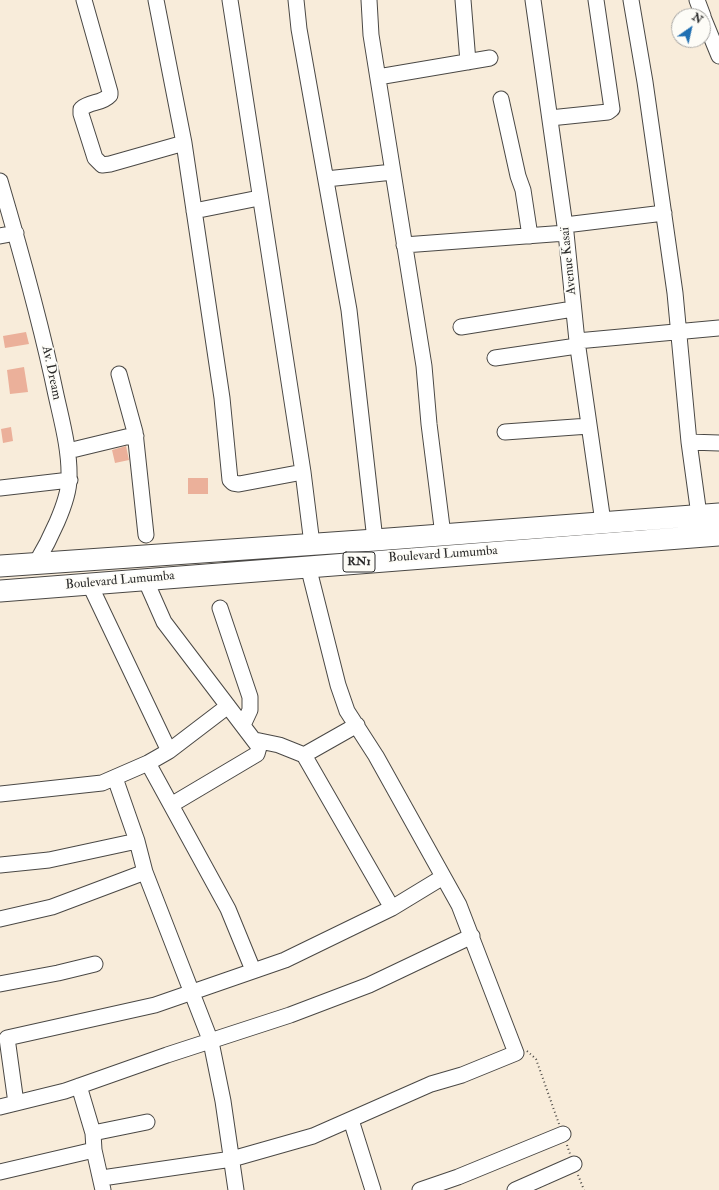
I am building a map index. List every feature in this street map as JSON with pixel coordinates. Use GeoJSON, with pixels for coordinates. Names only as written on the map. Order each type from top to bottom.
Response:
{"type":"FeatureCollection","features":[{"type":"Feature","properties":{"kind":"highway","name":"Boulevard Lumumba"},"geometry":{"type":"LineString","coordinates":[[0,566],[375,540],[709,514]]}},
{"type":"Feature","properties":{"kind":"highway","name":"Boulevard Lumumba"},"geometry":{"type":"LineString","coordinates":[[0,591],[719,535]]}},
{"type":"Feature","properties":{"kind":"street"},"geometry":{"type":"LineString","coordinates":[[84,0],[110,92],[108,97],[104,100],[87,104],[81,109],[81,114],[95,158],[102,165],[110,164],[184,143]]}},
{"type":"Feature","properties":{"kind":"street"},"geometry":{"type":"LineString","coordinates":[[156,0],[184,143],[222,398],[230,480],[233,483],[239,484],[302,472]]}},
{"type":"Feature","properties":{"kind":"street"},"geometry":{"type":"LineString","coordinates":[[230,0],[312,544]]}},
{"type":"Feature","properties":{"kind":"street"},"geometry":{"type":"LineString","coordinates":[[296,0],[299,29],[349,310],[375,540]]}},
{"type":"Feature","properties":{"kind":"street"},"geometry":{"type":"LineString","coordinates":[[369,0],[371,35],[424,366],[429,424],[443,535]]}},
{"type":"Feature","properties":{"kind":"street"},"geometry":{"type":"LineString","coordinates":[[463,0],[468,62]]}},
{"type":"Feature","properties":{"kind":"street","name":"Avenue Kasaï"},"geometry":{"type":"LineString","coordinates":[[533,0],[566,229],[577,344],[603,522]]}},
{"type":"Feature","properties":{"kind":"street"},"geometry":{"type":"LineString","coordinates":[[550,118],[608,112],[612,109],[596,0]]}},
{"type":"Feature","properties":{"kind":"street"},"geometry":{"type":"LineString","coordinates":[[630,0],[645,82],[664,213],[679,333],[689,442],[709,514]]}},
{"type":"Feature","properties":{"kind":"street"},"geometry":{"type":"LineString","coordinates":[[711,36],[719,56]]}},
{"type":"Feature","properties":{"kind":"street"},"geometry":{"type":"LineString","coordinates":[[378,77],[490,58]]}},
{"type":"Feature","properties":{"kind":"street"},"geometry":{"type":"LineString","coordinates":[[501,99],[518,176],[523,190],[530,236]]}},
{"type":"Feature","properties":{"kind":"street"},"geometry":{"type":"LineString","coordinates":[[326,179],[393,172]]}},
{"type":"Feature","properties":{"kind":"street","name":"Av. Dream"},"geometry":{"type":"LineString","coordinates":[[0,181],[44,335],[68,451],[70,480],[52,533],[36,563]]}},
{"type":"Feature","properties":{"kind":"street"},"geometry":{"type":"LineString","coordinates":[[194,211],[259,198]]}},
{"type":"Feature","properties":{"kind":"street"},"geometry":{"type":"LineString","coordinates":[[404,245],[530,236],[664,213]]}},
{"type":"Feature","properties":{"kind":"street"},"geometry":{"type":"LineString","coordinates":[[0,236],[16,233]]}},
{"type":"Feature","properties":{"kind":"street"},"geometry":{"type":"LineString","coordinates":[[461,327],[573,309]]}},
{"type":"Feature","properties":{"kind":"street"},"geometry":{"type":"LineString","coordinates":[[496,358],[577,344],[719,328]]}},
{"type":"Feature","properties":{"kind":"street"},"geometry":{"type":"LineString","coordinates":[[119,374],[136,436],[146,535]]}},
{"type":"Feature","properties":{"kind":"street"},"geometry":{"type":"LineString","coordinates":[[505,432],[589,426]]}},
{"type":"Feature","properties":{"kind":"street"},"geometry":{"type":"LineString","coordinates":[[68,451],[136,436]]}},
{"type":"Feature","properties":{"kind":"street"},"geometry":{"type":"LineString","coordinates":[[689,442],[719,443]]}},
{"type":"Feature","properties":{"kind":"street"},"geometry":{"type":"LineString","coordinates":[[0,488],[70,480]]}},
{"type":"Feature","properties":{"kind":"street"},"geometry":{"type":"LineString","coordinates":[[80,1086],[93,1133],[94,1150],[102,1184],[232,1159],[313,1136],[431,1084],[462,1075],[516,1053],[459,905],[357,725],[347,711],[338,685],[308,566]]}},
{"type":"Feature","properties":{"kind":"street"},"geometry":{"type":"LineString","coordinates":[[146,579],[164,622],[259,747],[257,754],[171,805]]}},
{"type":"Feature","properties":{"kind":"street"},"geometry":{"type":"LineString","coordinates":[[89,583],[168,751]]}},
{"type":"Feature","properties":{"kind":"street"},"geometry":{"type":"LineString","coordinates":[[220,608],[250,697],[250,710],[243,725]]}},
{"type":"Feature","properties":{"kind":"street"},"geometry":{"type":"LineString","coordinates":[[0,794],[94,785],[114,778],[148,763],[168,751],[228,706]]}},
{"type":"Feature","properties":{"kind":"street"},"geometry":{"type":"LineString","coordinates":[[304,755],[357,725]]}},
{"type":"Feature","properties":{"kind":"street"},"geometry":{"type":"LineString","coordinates":[[255,740],[304,755],[392,908]]}},
{"type":"Feature","properties":{"kind":"street"},"geometry":{"type":"LineString","coordinates":[[148,763],[228,909],[253,970]]}},
{"type":"Feature","properties":{"kind":"street"},"geometry":{"type":"LineString","coordinates":[[114,778],[137,841],[145,872],[194,992],[211,1042],[232,1159],[236,1190]]}},
{"type":"Feature","properties":{"kind":"street"},"geometry":{"type":"LineString","coordinates":[[0,864],[49,860],[137,841]]}},
{"type":"Feature","properties":{"kind":"street"},"geometry":{"type":"LineString","coordinates":[[0,919],[52,907],[145,872]]}},
{"type":"Feature","properties":{"kind":"street"},"geometry":{"type":"LineString","coordinates":[[16,1103],[8,1038],[155,1005],[285,960],[392,908],[443,877]]}},
{"type":"Feature","properties":{"kind":"street"},"geometry":{"type":"LineString","coordinates":[[0,1107],[80,1086],[167,1055],[211,1042],[369,985],[472,936]]}},
{"type":"Feature","properties":{"kind":"street"},"geometry":{"type":"LineString","coordinates":[[0,984],[96,964]]}},
{"type":"Feature","properties":{"kind":"street"},"geometry":{"type":"LineString","coordinates":[[351,1120],[373,1190]]}},
{"type":"Feature","properties":{"kind":"street"},"geometry":{"type":"LineString","coordinates":[[93,1133],[147,1122]]}},
{"type":"Feature","properties":{"kind":"street"},"geometry":{"type":"LineString","coordinates":[[420,1190],[458,1177],[563,1134]]}},
{"type":"Feature","properties":{"kind":"street"},"geometry":{"type":"LineString","coordinates":[[0,1172],[94,1150]]}},
{"type":"Feature","properties":{"kind":"street"},"geometry":{"type":"LineString","coordinates":[[515,1190],[574,1164]]}},
{"type":"Feature","properties":{"kind":"path"},"geometry":{"type":"LineString","coordinates":[[516,1053],[528,1050],[536,1059],[584,1190]]}},
{"type":"Feature","properties":{"kind":"building"},"geometry":{"type":"Polygon","coordinates":[[[26,332],[29,344],[5,348],[3,336],[26,332]]]}},
{"type":"Feature","properties":{"kind":"building"},"geometry":{"type":"Polygon","coordinates":[[[24,367],[28,392],[10,394],[7,370],[24,367]]]}},
{"type":"Feature","properties":{"kind":"building"},"geometry":{"type":"Polygon","coordinates":[[[11,427],[13,441],[3,443],[1,429],[11,427]]]}},
{"type":"Feature","properties":{"kind":"building"},"geometry":{"type":"Polygon","coordinates":[[[126,446],[129,460],[115,463],[112,450],[126,446]]]}},
{"type":"Feature","properties":{"kind":"building"},"geometry":{"type":"Polygon","coordinates":[[[188,478],[208,478],[208,494],[188,494],[188,478]]]}}]}
